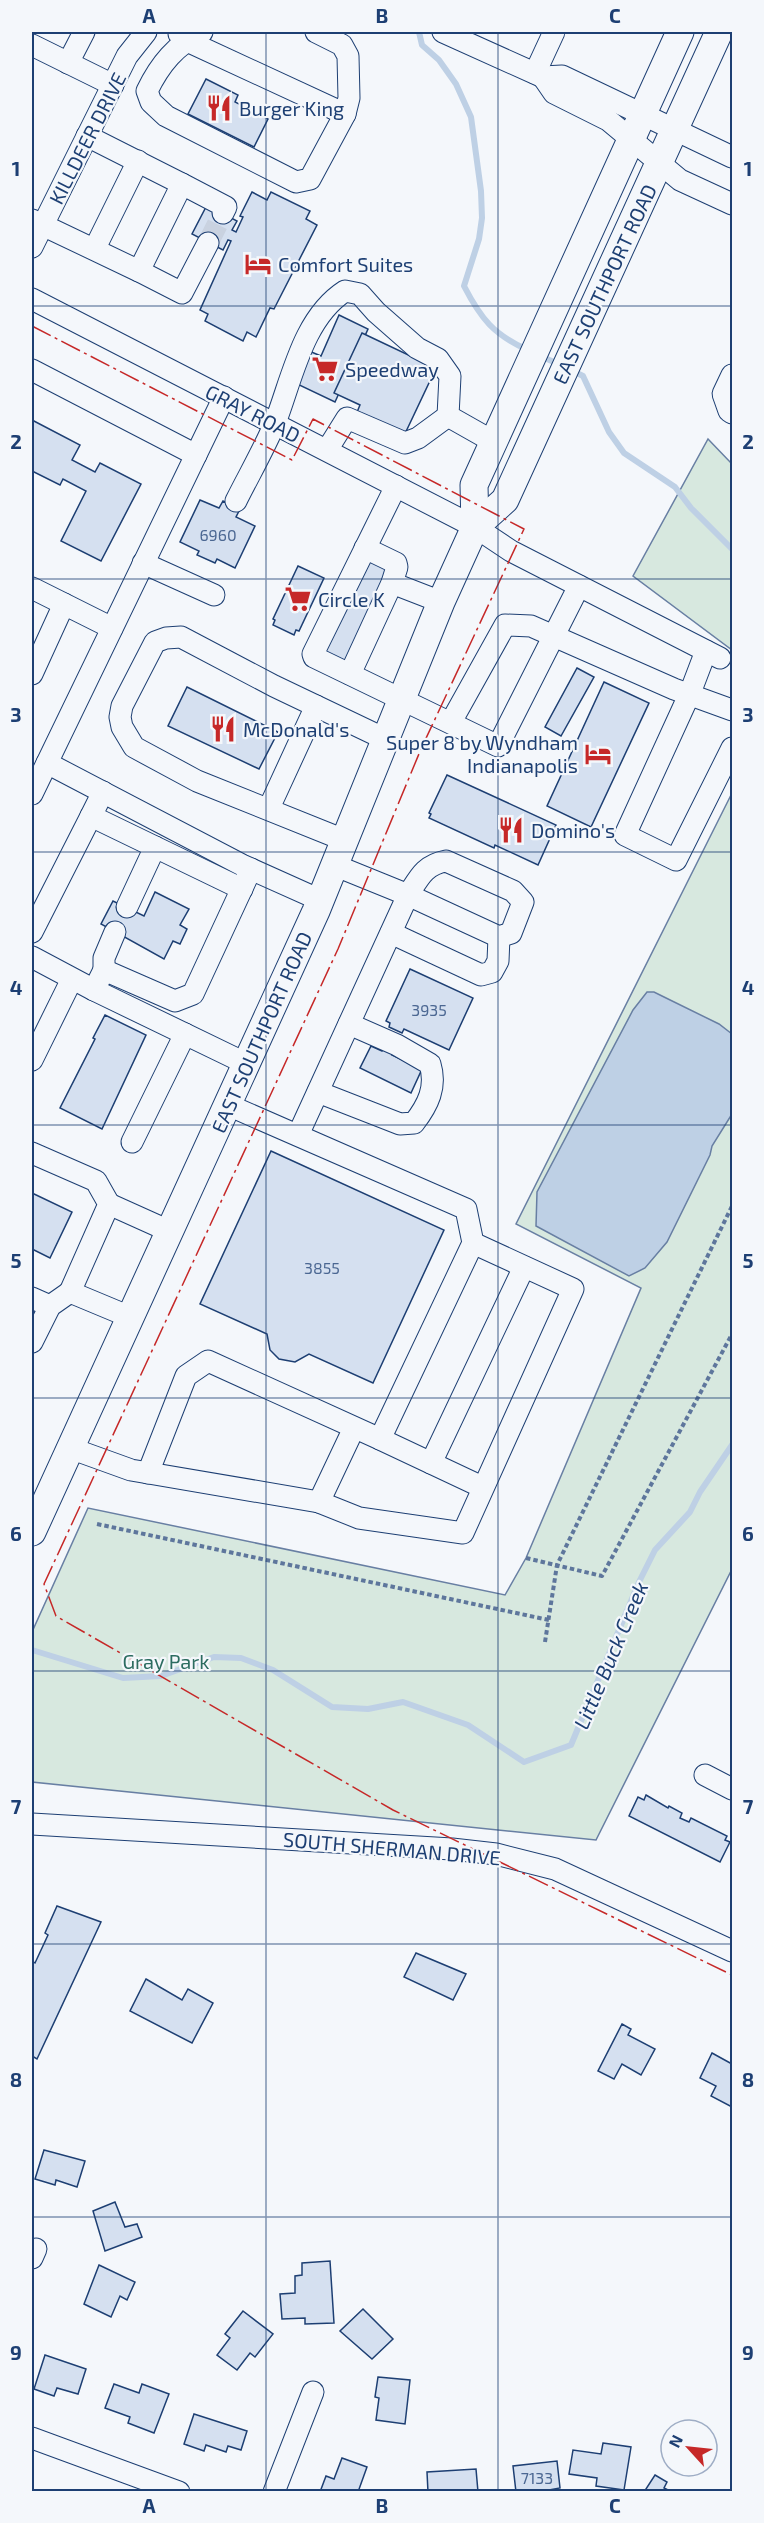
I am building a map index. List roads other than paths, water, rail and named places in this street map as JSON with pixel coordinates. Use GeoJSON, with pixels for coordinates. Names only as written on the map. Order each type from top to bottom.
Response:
{"type":"FeatureCollection","features":[{"type":"Feature","properties":{"kind":"main road","name":"EAST SOUTHPORT ROAD"},"geometry":{"type":"LineString","coordinates":[[32,1532],[320,900],[441,602],[475,527],[505,500],[584,327],[645,151],[658,122],[680,32]]}},
{"type":"Feature","properties":{"kind":"main road","name":"EAST SOUTHPORT ROAD"},"geometry":{"type":"LineString","coordinates":[[475,527],[474,484],[559,300],[645,151],[658,122],[720,32]]}},
{"type":"Feature","properties":{"kind":"street"},"geometry":{"type":"LineString","coordinates":[[68,63],[84,32]]}},
{"type":"Feature","properties":{"kind":"street","name":"KILLDEER DRIVE"},"geometry":{"type":"LineString","coordinates":[[32,247],[37,223],[87,136],[127,56],[146,32]]}},
{"type":"Feature","properties":{"kind":"street"},"geometry":{"type":"LineString","coordinates":[[316,32],[342,45],[348,56],[349,98],[345,114],[310,178],[296,182],[166,116],[151,102],[147,91],[155,74],[188,34],[345,114]]}},
{"type":"Feature","properties":{"kind":"street"},"geometry":{"type":"LineString","coordinates":[[443,32],[539,75],[562,76],[732,157]]}},
{"type":"Feature","properties":{"kind":"street"},"geometry":{"type":"LineString","coordinates":[[539,75],[554,32]]}},
{"type":"Feature","properties":{"kind":"street"},"geometry":{"type":"LineString","coordinates":[[32,45],[113,85]]}},
{"type":"Feature","properties":{"kind":"street"},"geometry":{"type":"LineString","coordinates":[[539,75],[554,93],[608,120],[680,180],[732,204]]}},
{"type":"Feature","properties":{"kind":"street"},"geometry":{"type":"LineString","coordinates":[[87,136],[226,207],[223,213]]}},
{"type":"Feature","properties":{"kind":"street"},"geometry":{"type":"LineString","coordinates":[[94,248],[138,161]]}},
{"type":"Feature","properties":{"kind":"street"},"geometry":{"type":"LineString","coordinates":[[139,271],[183,184]]}},
{"type":"Feature","properties":{"kind":"street"},"geometry":{"type":"LineString","coordinates":[[37,223],[94,248],[182,293],[208,243]]}},
{"type":"Feature","properties":{"kind":"street"},"geometry":{"type":"LineString","coordinates":[[236,501],[274,425],[305,344],[318,319],[334,298],[345,291],[360,294],[376,312],[417,348],[438,359],[450,376],[448,416]]}},
{"type":"Feature","properties":{"kind":"street","name":"GRAY ROAD"},"geometry":{"type":"LineString","coordinates":[[32,298],[475,527],[511,551],[713,655],[690,693]]}},
{"type":"Feature","properties":{"kind":"street"},"geometry":{"type":"LineString","coordinates":[[32,370],[196,455]]}},
{"type":"Feature","properties":{"kind":"street"},"geometry":{"type":"LineString","coordinates":[[732,375],[723,394],[729,411],[732,413]]}},
{"type":"Feature","properties":{"kind":"street"},"geometry":{"type":"LineString","coordinates":[[32,794],[43,755],[112,628],[224,398]]}},
{"type":"Feature","properties":{"kind":"street"},"geometry":{"type":"LineString","coordinates":[[448,416],[494,442]]}},
{"type":"Feature","properties":{"kind":"street"},"geometry":{"type":"LineString","coordinates":[[327,450],[347,418],[405,443],[417,438],[448,416]]}},
{"type":"Feature","properties":{"kind":"street"},"geometry":{"type":"LineString","coordinates":[[396,486],[313,654],[314,657],[498,746],[579,586]]}},
{"type":"Feature","properties":{"kind":"street"},"geometry":{"type":"LineString","coordinates":[[350,674],[392,584],[397,567],[396,563],[365,548]]}},
{"type":"Feature","properties":{"kind":"street"},"geometry":{"type":"LineString","coordinates":[[143,563],[214,595]]}},
{"type":"Feature","properties":{"kind":"street"},"geometry":{"type":"LineString","coordinates":[[392,584],[441,602]]}},
{"type":"Feature","properties":{"kind":"street"},"geometry":{"type":"LineString","coordinates":[[32,588],[112,628]]}},
{"type":"Feature","properties":{"kind":"street"},"geometry":{"type":"LineString","coordinates":[[32,674],[64,604]]}},
{"type":"Feature","properties":{"kind":"street"},"geometry":{"type":"LineString","coordinates":[[450,722],[505,625],[531,626],[674,688],[732,710]]}},
{"type":"Feature","properties":{"kind":"street"},"geometry":{"type":"LineString","coordinates":[[344,840],[269,808],[196,781],[134,747],[122,727],[120,717],[122,706],[155,642],[166,638],[181,637],[385,739]]}},
{"type":"Feature","properties":{"kind":"street"},"geometry":{"type":"LineString","coordinates":[[690,693],[625,835],[676,860],[732,748]]}},
{"type":"Feature","properties":{"kind":"street"},"geometry":{"type":"LineString","coordinates":[[269,808],[316,706]]}},
{"type":"Feature","properties":{"kind":"street"},"geometry":{"type":"LineString","coordinates":[[43,755],[103,792],[251,869],[320,900]]}},
{"type":"Feature","properties":{"kind":"street"},"geometry":{"type":"LineString","coordinates":[[32,932],[103,792]]}},
{"type":"Feature","properties":{"kind":"street"},"geometry":{"type":"LineString","coordinates":[[91,816],[242,889]]}},
{"type":"Feature","properties":{"kind":"street"},"geometry":{"type":"LineString","coordinates":[[127,907],[155,847]]}},
{"type":"Feature","properties":{"kind":"street"},"geometry":{"type":"LineString","coordinates":[[298,1135],[408,895],[432,863],[446,861],[513,891],[523,902],[511,933],[499,936],[408,895],[334,865]]}},
{"type":"Feature","properties":{"kind":"street"},"geometry":{"type":"LineString","coordinates":[[104,970],[175,1001],[194,994],[251,869]]}},
{"type":"Feature","properties":{"kind":"street"},"geometry":{"type":"LineString","coordinates":[[94,990],[104,970],[104,958],[116,932]]}},
{"type":"Feature","properties":{"kind":"street"},"geometry":{"type":"LineString","coordinates":[[391,933],[481,975],[492,972],[498,961],[499,936]]}},
{"type":"Feature","properties":{"kind":"street"},"geometry":{"type":"LineString","coordinates":[[32,957],[94,990],[247,1064]]}},
{"type":"Feature","properties":{"kind":"street"},"geometry":{"type":"LineString","coordinates":[[32,1060],[72,979]]}},
{"type":"Feature","properties":{"kind":"street"},"geometry":{"type":"LineString","coordinates":[[318,1092],[400,1124],[414,1123],[432,1093],[433,1076],[430,1064],[398,1045],[349,1024]]}},
{"type":"Feature","properties":{"kind":"street"},"geometry":{"type":"LineString","coordinates":[[132,1142],[185,1034]]}},
{"type":"Feature","properties":{"kind":"street"},"geometry":{"type":"LineString","coordinates":[[228,1105],[466,1209],[472,1243],[380,1439]]}},
{"type":"Feature","properties":{"kind":"street"},"geometry":{"type":"LineString","coordinates":[[32,1153],[96,1181],[109,1204],[169,1232]]}},
{"type":"Feature","properties":{"kind":"street"},"geometry":{"type":"LineString","coordinates":[[70,1292],[109,1204]]}},
{"type":"Feature","properties":{"kind":"street"},"geometry":{"type":"LineString","coordinates":[[70,1448],[130,1470],[319,1502],[359,1518],[463,1533],[573,1289],[472,1243]]}},
{"type":"Feature","properties":{"kind":"street"},"geometry":{"type":"LineString","coordinates":[[430,1463],[524,1267]]}},
{"type":"Feature","properties":{"kind":"street"},"geometry":{"type":"LineString","coordinates":[[32,1341],[41,1302],[70,1292],[130,1317]]}},
{"type":"Feature","properties":{"kind":"street"},"geometry":{"type":"LineString","coordinates":[[148,1473],[186,1376],[208,1361],[482,1487]]}},
{"type":"Feature","properties":{"kind":"street"},"geometry":{"type":"LineString","coordinates":[[319,1502],[354,1428]]}},
{"type":"Feature","properties":{"kind":"street"},"geometry":{"type":"LineString","coordinates":[[705,1775],[732,1789]]}},
{"type":"Feature","properties":{"kind":"street","name":"SOUTH SHERMAN DRIVE"},"geometry":{"type":"LineString","coordinates":[[32,1824],[452,1849],[496,1854],[530,1862],[579,1879],[732,1951]]}},
{"type":"Feature","properties":{"kind":"street"},"geometry":{"type":"LineString","coordinates":[[274,2492],[313,2392]]}},
{"type":"Feature","properties":{"kind":"street"},"geometry":{"type":"LineString","coordinates":[[32,2438],[179,2492]]}},
{"type":"Feature","properties":{"kind":"water"},"geometry":{"type":"Polygon","coordinates":[[[647,992],[654,992],[719,1024],[732,1034],[732,1114],[712,1146],[710,1155],[667,1242],[645,1268],[629,1276],[536,1226],[537,1192],[633,1010],[647,992]]]}},
{"type":"Feature","properties":{"kind":"waterway","name":"Little Buck Creek"},"geometry":{"type":"LineString","coordinates":[[419,32],[422,45],[439,60],[456,84],[471,117],[481,191],[482,218],[479,239],[464,286],[476,308],[490,325],[506,338],[528,350]]}},
{"type":"Feature","properties":{"kind":"waterway","name":"Little Buck Creek"},"geometry":{"type":"LineString","coordinates":[[540,356],[561,365]]}},
{"type":"Feature","properties":{"kind":"waterway","name":"Little Buck Creek"},"geometry":{"type":"LineString","coordinates":[[573,371],[583,376],[609,432],[624,453],[675,487],[691,508],[732,549]]}},
{"type":"Feature","properties":{"kind":"waterway","name":"Little Buck Creek"},"geometry":{"type":"LineString","coordinates":[[32,1650],[123,1678],[161,1676],[214,1657],[241,1658],[273,1670],[332,1707],[368,1709],[403,1702],[468,1725],[524,1762],[571,1745],[639,1582],[655,1550],[690,1512],[700,1492],[732,1445]]}},
{"type":"Feature","properties":{"kind":"tunnel"},"geometry":{"type":"LineString","coordinates":[[208,243],[223,213]]}},
{"type":"Feature","properties":{"kind":"place","name":"Burger King"},"geometry":{"type":"Point","coordinates":[219,108]}},
{"type":"Feature","properties":{"kind":"place","name":"Comfort Suites"},"geometry":{"type":"Point","coordinates":[258,264]}},
{"type":"Feature","properties":{"kind":"place","name":"Speedway"},"geometry":{"type":"Point","coordinates":[325,369]}},
{"type":"Feature","properties":{"kind":"place","name":"Circle K"},"geometry":{"type":"Point","coordinates":[298,599]}},
{"type":"Feature","properties":{"kind":"place","name":"McDonald's"},"geometry":{"type":"Point","coordinates":[223,729]}},
{"type":"Feature","properties":{"kind":"place","name":"Super 8 by Wyndham Indianapolis"},"geometry":{"type":"Point","coordinates":[598,754]}},
{"type":"Feature","properties":{"kind":"place","name":"Domino's"},"geometry":{"type":"Point","coordinates":[511,830]}},
{"type":"Feature","properties":{"kind":"park label","name":"Gray Park"},"geometry":{"type":"Point","coordinates":[166,1661]}}]}
